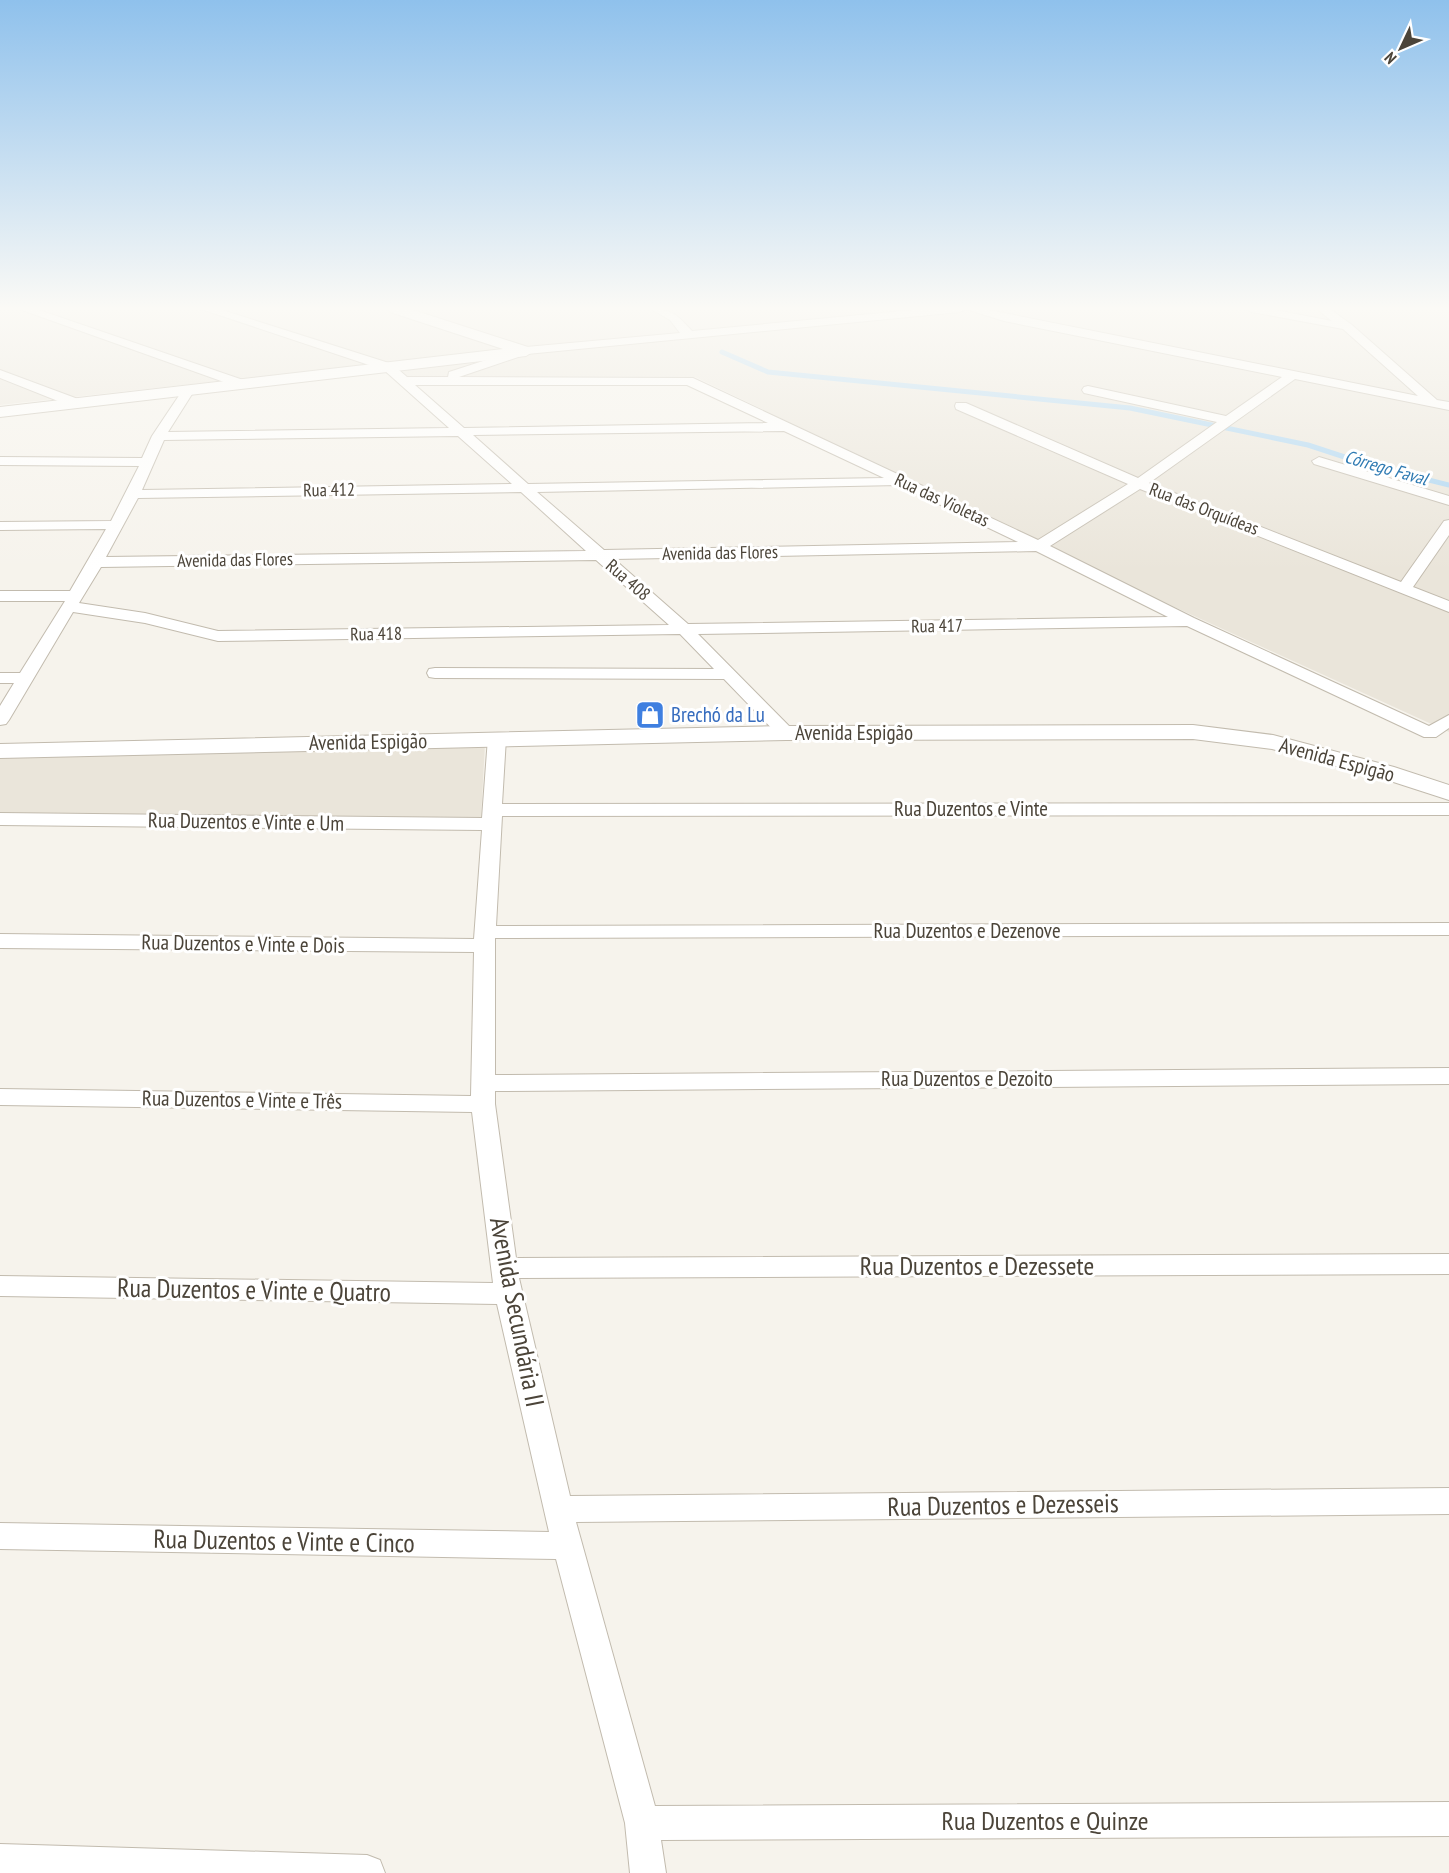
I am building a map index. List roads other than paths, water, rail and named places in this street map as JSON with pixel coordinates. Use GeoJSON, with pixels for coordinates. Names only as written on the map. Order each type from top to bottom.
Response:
{"type":"FeatureCollection","features":[{"type":"Feature","properties":{"kind":"street"},"geometry":{"type":"LineString","coordinates":[[58,396],[73,402]]}},
{"type":"Feature","properties":{"kind":"street"},"geometry":{"type":"LineString","coordinates":[[0,411],[131,396]]}},
{"type":"Feature","properties":{"kind":"street"},"geometry":{"type":"LineString","coordinates":[[0,720],[96,561],[133,494],[159,436],[185,396]]}},
{"type":"Feature","properties":{"kind":"street","name":"Rua 408"},"geometry":{"type":"LineString","coordinates":[[423,396],[685,630],[786,733]]}},
{"type":"Feature","properties":{"kind":"street","name":"Rua das Violetas"},"geometry":{"type":"LineString","coordinates":[[721,396],[1039,546],[1188,621],[1430,733],[1449,720]]}},
{"type":"Feature","properties":{"kind":"street"},"geometry":{"type":"LineString","coordinates":[[1117,396],[1229,421]]}},
{"type":"Feature","properties":{"kind":"street"},"geometry":{"type":"LineString","coordinates":[[1039,546],[1139,484],[1263,396]]}},
{"type":"Feature","properties":{"kind":"street"},"geometry":{"type":"LineString","coordinates":[[1400,396],[1449,406]]}},
{"type":"Feature","properties":{"kind":"street"},"geometry":{"type":"LineString","coordinates":[[1426,396],[1433,403]]}},
{"type":"Feature","properties":{"kind":"street","name":"Rua das Orquídeas"},"geometry":{"type":"LineString","coordinates":[[961,406],[1139,484],[1449,607]]}},
{"type":"Feature","properties":{"kind":"street"},"geometry":{"type":"LineString","coordinates":[[159,436],[786,427]]}},
{"type":"Feature","properties":{"kind":"street"},"geometry":{"type":"LineString","coordinates":[[0,461],[149,462]]}},
{"type":"Feature","properties":{"kind":"street"},"geometry":{"type":"LineString","coordinates":[[1319,461],[1449,501]]}},
{"type":"Feature","properties":{"kind":"street","name":"Rua 412"},"geometry":{"type":"LineString","coordinates":[[133,494],[902,482]]}},
{"type":"Feature","properties":{"kind":"street"},"geometry":{"type":"LineString","coordinates":[[1405,588],[1449,524]]}},
{"type":"Feature","properties":{"kind":"street"},"geometry":{"type":"LineString","coordinates":[[0,526],[116,525]]}},
{"type":"Feature","properties":{"kind":"street","name":"Avenida das Flores"},"geometry":{"type":"LineString","coordinates":[[96,561],[600,555],[1039,546]]}},
{"type":"Feature","properties":{"kind":"street","name":"Rua 418"},"geometry":{"type":"LineString","coordinates":[[0,596],[72,601],[218,636],[685,630]]}},
{"type":"Feature","properties":{"kind":"street","name":"Rua 417"},"geometry":{"type":"LineString","coordinates":[[685,630],[1188,621]]}},
{"type":"Feature","properties":{"kind":"street"},"geometry":{"type":"LineString","coordinates":[[435,673],[729,674]]}},
{"type":"Feature","properties":{"kind":"street"},"geometry":{"type":"LineString","coordinates":[[0,678],[25,678]]}},
{"type":"Feature","properties":{"kind":"street","name":"Avenida Espigão"},"geometry":{"type":"LineString","coordinates":[[0,751],[786,733],[1193,732],[1273,742],[1386,772],[1449,793]]}},
{"type":"Feature","properties":{"kind":"street","name":"Avenida Secundária II"},"geometry":{"type":"LineString","coordinates":[[497,738],[485,939],[484,1093],[507,1281],[567,1546],[642,1823],[648,1873]]}},
{"type":"Feature","properties":{"kind":"street","name":"Rua Duzentos e Vinte"},"geometry":{"type":"LineString","coordinates":[[493,817],[1449,809]]}},
{"type":"Feature","properties":{"kind":"street","name":"Rua Duzentos e Vinte e Um"},"geometry":{"type":"LineString","coordinates":[[0,819],[493,817]]}},
{"type":"Feature","properties":{"kind":"street","name":"Rua Duzentos e Dezenove"},"geometry":{"type":"LineString","coordinates":[[485,939],[1449,929]]}},
{"type":"Feature","properties":{"kind":"street","name":"Rua Duzentos e Vinte e Dois"},"geometry":{"type":"LineString","coordinates":[[0,941],[485,939]]}},
{"type":"Feature","properties":{"kind":"street","name":"Rua Duzentos e Dezoito"},"geometry":{"type":"LineString","coordinates":[[484,1093],[1449,1076]]}},
{"type":"Feature","properties":{"kind":"street","name":"Rua Duzentos e Vinte e Três"},"geometry":{"type":"LineString","coordinates":[[0,1097],[484,1093]]}},
{"type":"Feature","properties":{"kind":"street","name":"Rua Duzentos e Dezessete"},"geometry":{"type":"LineString","coordinates":[[507,1281],[1449,1264]]}},
{"type":"Feature","properties":{"kind":"street","name":"Rua Duzentos e Vinte e Quatro"},"geometry":{"type":"LineString","coordinates":[[0,1286],[507,1281]]}},
{"type":"Feature","properties":{"kind":"street","name":"Rua Duzentos e Dezesseis"},"geometry":{"type":"LineString","coordinates":[[558,1509],[1449,1501]]}},
{"type":"Feature","properties":{"kind":"street","name":"Rua Duzentos e Vinte e Cinco"},"geometry":{"type":"LineString","coordinates":[[0,1536],[567,1546]]}},
{"type":"Feature","properties":{"kind":"street","name":"Rua Duzentos e Quinze"},"geometry":{"type":"LineString","coordinates":[[642,1823],[1449,1819]]}},
{"type":"Feature","properties":{"kind":"street"},"geometry":{"type":"LineString","coordinates":[[0,1862],[367,1873]]}},
{"type":"Feature","properties":{"kind":"waterway","name":"Córrego Faval"},"geometry":{"type":"LineString","coordinates":[[1013,396],[1130,408],[1308,445],[1369,465],[1449,485]]}},
{"type":"Feature","properties":{"kind":"place","name":"Brechó da Lu"},"geometry":{"type":"Point","coordinates":[650,715]}}]}
